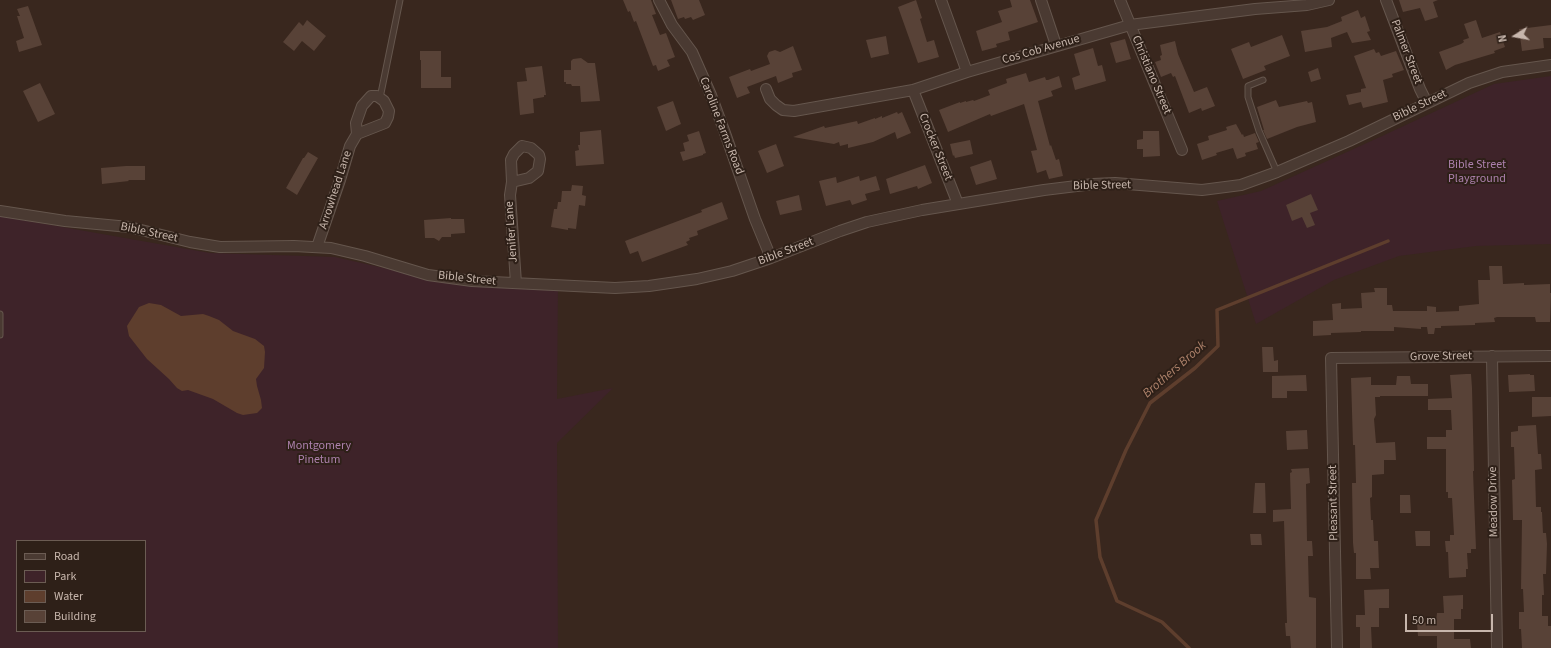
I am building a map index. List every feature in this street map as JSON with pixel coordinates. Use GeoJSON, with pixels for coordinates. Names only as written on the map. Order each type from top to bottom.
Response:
{"type":"FeatureCollection","features":[{"type":"Feature","properties":{"kind":"street","name":"Caroline Farms Road"},"geometry":{"type":"LineString","coordinates":[[660,0],[672,25],[692,52],[725,133],[755,219],[771,258]]}},
{"type":"Feature","properties":{"kind":"street"},"geometry":{"type":"LineString","coordinates":[[941,0],[967,72]]}},
{"type":"Feature","properties":{"kind":"street"},"geometry":{"type":"LineString","coordinates":[[1041,0],[1056,45]]}},
{"type":"Feature","properties":{"kind":"street","name":"Christiano Street"},"geometry":{"type":"LineString","coordinates":[[1120,0],[1182,150]]}},
{"type":"Feature","properties":{"kind":"street","name":"Cos Cob Avenue"},"geometry":{"type":"LineString","coordinates":[[766,89],[770,99],[776,105],[783,110],[794,111],[913,90],[1056,45],[1130,25],[1254,5],[1308,5],[1329,0]]}},
{"type":"Feature","properties":{"kind":"street","name":"Palmer Street"},"geometry":{"type":"LineString","coordinates":[[1386,0],[1420,89],[1427,103]]}},
{"type":"Feature","properties":{"kind":"street","name":"Bible Street"},"geometry":{"type":"LineString","coordinates":[[0,211],[48,219],[135,228],[206,245],[232,247],[294,246],[331,248],[365,256],[410,270],[436,276],[472,281],[615,288],[649,286],[712,276],[771,258],[867,222],[958,204],[1044,190],[1094,184],[1214,189],[1241,185],[1277,172],[1349,141],[1464,85],[1491,75],[1551,65]]}},
{"type":"Feature","properties":{"kind":"street","name":"Crocker Street"},"geometry":{"type":"LineString","coordinates":[[913,90],[958,204]]}},
{"type":"Feature","properties":{"kind":"street","name":"Arrowhead Lane"},"geometry":{"type":"LineString","coordinates":[[318,247],[350,146],[357,134],[356,122],[362,106],[371,96],[377,96],[380,98]]}},
{"type":"Feature","properties":{"kind":"street"},"geometry":{"type":"LineString","coordinates":[[357,134],[385,123],[389,111],[387,105],[380,98]]}},
{"type":"Feature","properties":{"kind":"street","name":"Jenifer Lane"},"geometry":{"type":"LineString","coordinates":[[512,182],[510,195],[516,283]]}},
{"type":"Feature","properties":{"kind":"street","name":"Meadow Drive"},"geometry":{"type":"LineString","coordinates":[[1492,356],[1496,648]]}},
{"type":"Feature","properties":{"kind":"street","name":"Grove Street"},"geometry":{"type":"LineString","coordinates":[[1331,358],[1551,356]]}},
{"type":"Feature","properties":{"kind":"street","name":"Pleasant Street"},"geometry":{"type":"LineString","coordinates":[[1331,358],[1337,648]]}},
{"type":"Feature","properties":{"kind":"lane"},"geometry":{"type":"LineString","coordinates":[[380,98],[400,0]]}},
{"type":"Feature","properties":{"kind":"lane"},"geometry":{"type":"LineString","coordinates":[[1263,80],[1248,86],[1247,91],[1259,131],[1277,172]]}},
{"type":"Feature","properties":{"kind":"lane"},"geometry":{"type":"LineString","coordinates":[[0,314],[0,336]]}},
{"type":"Feature","properties":{"kind":"green space","name":"Bible Street Playground"},"geometry":{"type":"Polygon","coordinates":[[[1551,76],[1551,244],[1476,246],[1399,256],[1334,280],[1256,324],[1217,201],[1261,191],[1494,84],[1551,76]]]}},
{"type":"Feature","properties":{"kind":"green space","name":"Montgomery Pinetum"},"geometry":{"type":"Polygon","coordinates":[[[0,216],[210,253],[335,257],[428,278],[558,284],[557,399],[613,388],[557,443],[558,648],[0,648],[0,216]]]}},
{"type":"Feature","properties":{"kind":"water"},"geometry":{"type":"Polygon","coordinates":[[[149,303],[161,305],[181,316],[203,314],[209,316],[219,320],[233,331],[255,339],[264,346],[264,368],[256,379],[262,408],[257,413],[243,415],[213,399],[188,390],[182,391],[177,388],[147,359],[129,336],[127,326],[139,307],[149,303]]]}},
{"type":"Feature","properties":{"kind":"building"},"geometry":{"type":"Polygon","coordinates":[[[623,0],[651,0],[656,14],[652,15],[660,35],[666,33],[675,57],[667,60],[670,66],[658,71],[656,65],[653,66],[636,21],[634,22],[630,11],[628,12],[623,0]]]}},
{"type":"Feature","properties":{"kind":"building"},"geometry":{"type":"Polygon","coordinates":[[[671,0],[699,0],[705,15],[693,20],[691,17],[678,19],[671,0]]]}},
{"type":"Feature","properties":{"kind":"building"},"geometry":{"type":"Polygon","coordinates":[[[916,0],[922,18],[920,19],[927,42],[934,40],[939,57],[918,63],[898,7],[916,0]]]}},
{"type":"Feature","properties":{"kind":"building"},"geometry":{"type":"Polygon","coordinates":[[[1010,0],[1030,0],[1038,22],[1008,32],[1010,40],[996,44],[997,47],[982,51],[976,31],[1002,22],[998,11],[1012,7],[1010,0]]]}},
{"type":"Feature","properties":{"kind":"building"},"geometry":{"type":"Polygon","coordinates":[[[1399,0],[1438,0],[1433,2],[1438,17],[1425,21],[1420,8],[1403,12],[1399,0]]]}},
{"type":"Feature","properties":{"kind":"building"},"geometry":{"type":"Polygon","coordinates":[[[28,6],[42,45],[19,52],[16,41],[24,38],[17,16],[20,16],[17,9],[28,6]]]}},
{"type":"Feature","properties":{"kind":"building"},"geometry":{"type":"Polygon","coordinates":[[[1358,10],[1361,18],[1365,16],[1370,31],[1367,32],[1371,40],[1352,43],[1347,32],[1331,38],[1332,47],[1305,52],[1301,31],[1327,27],[1342,21],[1341,17],[1358,10]]]}},
{"type":"Feature","properties":{"kind":"building"},"geometry":{"type":"Polygon","coordinates":[[[307,20],[326,36],[314,51],[302,41],[294,51],[283,42],[299,22],[303,26],[307,20]]]}},
{"type":"Feature","properties":{"kind":"building"},"geometry":{"type":"Polygon","coordinates":[[[1476,20],[1482,38],[1500,32],[1505,47],[1494,51],[1495,53],[1455,65],[1446,70],[1439,52],[1461,44],[1464,42],[1463,40],[1469,38],[1464,24],[1476,20]]]}},
{"type":"Feature","properties":{"kind":"building"},"geometry":{"type":"Polygon","coordinates":[[[1551,25],[1551,38],[1543,38],[1544,48],[1522,51],[1519,29],[1551,25]]]}},
{"type":"Feature","properties":{"kind":"building"},"geometry":{"type":"Polygon","coordinates":[[[1282,35],[1290,56],[1264,66],[1266,70],[1243,79],[1231,49],[1249,42],[1251,47],[1282,35]]]}},
{"type":"Feature","properties":{"kind":"building"},"geometry":{"type":"Polygon","coordinates":[[[886,36],[889,54],[871,58],[866,40],[886,36]]]}},
{"type":"Feature","properties":{"kind":"building"},"geometry":{"type":"Polygon","coordinates":[[[1125,39],[1131,59],[1116,63],[1110,43],[1125,39]]]}},
{"type":"Feature","properties":{"kind":"building"},"geometry":{"type":"Polygon","coordinates":[[[1175,41],[1178,54],[1194,92],[1207,87],[1215,106],[1202,111],[1201,108],[1189,113],[1175,76],[1173,77],[1171,73],[1161,77],[1155,62],[1161,60],[1160,56],[1162,55],[1160,45],[1175,41]]]}},
{"type":"Feature","properties":{"kind":"building"},"geometry":{"type":"Polygon","coordinates":[[[793,46],[802,70],[792,73],[793,77],[778,83],[776,76],[747,87],[750,93],[737,98],[729,77],[750,69],[751,71],[770,64],[767,56],[769,52],[775,50],[780,52],[793,46]]]}},
{"type":"Feature","properties":{"kind":"building"},"geometry":{"type":"Polygon","coordinates":[[[1093,48],[1098,66],[1102,65],[1106,81],[1075,90],[1072,78],[1080,75],[1074,54],[1093,48]]]}},
{"type":"Feature","properties":{"kind":"building"},"geometry":{"type":"Polygon","coordinates":[[[1374,49],[1376,53],[1379,52],[1381,56],[1396,51],[1404,70],[1392,74],[1393,77],[1383,80],[1388,102],[1363,108],[1361,102],[1349,105],[1346,95],[1361,92],[1361,89],[1366,88],[1354,56],[1374,49]]]}},
{"type":"Feature","properties":{"kind":"building"},"geometry":{"type":"Polygon","coordinates":[[[420,51],[441,51],[441,77],[451,77],[451,88],[421,88],[420,51]]]}},
{"type":"Feature","properties":{"kind":"building"},"geometry":{"type":"Polygon","coordinates":[[[581,58],[588,63],[595,63],[600,101],[581,102],[580,86],[572,86],[571,84],[566,84],[566,82],[564,82],[564,70],[571,70],[571,61],[573,59],[581,58]]]}},
{"type":"Feature","properties":{"kind":"building"},"geometry":{"type":"Polygon","coordinates":[[[542,66],[546,95],[544,95],[544,97],[533,99],[534,113],[520,115],[517,82],[527,81],[525,68],[542,66]]]}},
{"type":"Feature","properties":{"kind":"building"},"geometry":{"type":"Polygon","coordinates":[[[1318,68],[1321,79],[1311,82],[1308,72],[1318,68]]]}},
{"type":"Feature","properties":{"kind":"building"},"geometry":{"type":"Polygon","coordinates":[[[1026,73],[1029,82],[1045,77],[1046,80],[1048,80],[1059,76],[1062,87],[1051,91],[1053,96],[1038,101],[1050,146],[1051,145],[1056,160],[1059,159],[1063,176],[1049,179],[1046,170],[1037,173],[1031,151],[1037,150],[1024,104],[991,116],[990,114],[948,132],[939,110],[960,102],[974,101],[990,95],[988,90],[1007,83],[1006,79],[1026,73]]]}},
{"type":"Feature","properties":{"kind":"building"},"geometry":{"type":"Polygon","coordinates":[[[40,83],[55,114],[38,122],[23,91],[40,83]]]}},
{"type":"Feature","properties":{"kind":"building"},"geometry":{"type":"Polygon","coordinates":[[[1276,100],[1279,107],[1307,101],[1308,103],[1312,102],[1316,122],[1297,127],[1267,139],[1257,107],[1276,100]]]}},
{"type":"Feature","properties":{"kind":"building"},"geometry":{"type":"Polygon","coordinates":[[[673,101],[681,124],[666,131],[657,107],[673,101]]]}},
{"type":"Feature","properties":{"kind":"building"},"geometry":{"type":"Polygon","coordinates":[[[897,112],[898,114],[902,112],[911,133],[897,139],[895,132],[873,142],[848,148],[848,144],[840,146],[839,142],[834,144],[793,137],[824,126],[825,128],[857,121],[858,124],[882,116],[882,118],[897,112]]]}},
{"type":"Feature","properties":{"kind":"building"},"geometry":{"type":"Polygon","coordinates":[[[1236,124],[1244,137],[1255,133],[1259,142],[1256,143],[1258,149],[1245,153],[1246,156],[1237,159],[1233,148],[1216,153],[1217,155],[1202,160],[1197,144],[1209,140],[1208,136],[1227,130],[1226,127],[1236,124]]]}},
{"type":"Feature","properties":{"kind":"building"},"geometry":{"type":"Polygon","coordinates":[[[601,130],[604,164],[576,166],[575,151],[579,150],[578,145],[580,145],[580,132],[601,130]]]}},
{"type":"Feature","properties":{"kind":"building"},"geometry":{"type":"Polygon","coordinates":[[[699,131],[706,153],[683,161],[680,152],[685,151],[683,143],[689,141],[687,135],[699,131]]]}},
{"type":"Feature","properties":{"kind":"building"},"geometry":{"type":"Polygon","coordinates":[[[1143,131],[1159,131],[1160,156],[1143,157],[1143,149],[1137,149],[1137,140],[1143,139],[1143,131]]]}},
{"type":"Feature","properties":{"kind":"building"},"geometry":{"type":"Polygon","coordinates":[[[970,140],[973,154],[955,158],[954,155],[953,156],[950,144],[970,140]]]}},
{"type":"Feature","properties":{"kind":"building"},"geometry":{"type":"Polygon","coordinates":[[[776,144],[784,166],[767,173],[758,151],[776,144]]]}},
{"type":"Feature","properties":{"kind":"building"},"geometry":{"type":"Polygon","coordinates":[[[308,152],[318,158],[297,195],[286,188],[308,152]]]}},
{"type":"Feature","properties":{"kind":"building"},"geometry":{"type":"Polygon","coordinates":[[[991,160],[997,179],[976,185],[970,167],[991,160]]]}},
{"type":"Feature","properties":{"kind":"building"},"geometry":{"type":"Polygon","coordinates":[[[925,165],[932,183],[918,189],[917,186],[890,194],[886,179],[925,165]]]}},
{"type":"Feature","properties":{"kind":"building"},"geometry":{"type":"Polygon","coordinates":[[[145,166],[145,180],[128,180],[129,181],[102,184],[101,168],[145,166]]]}},
{"type":"Feature","properties":{"kind":"building"},"geometry":{"type":"Polygon","coordinates":[[[859,176],[860,181],[876,176],[880,190],[865,194],[867,200],[852,205],[850,200],[826,206],[819,181],[836,177],[837,183],[859,176]]]}},
{"type":"Feature","properties":{"kind":"building"},"geometry":{"type":"Polygon","coordinates":[[[572,185],[583,186],[582,195],[586,196],[585,206],[579,205],[576,229],[568,228],[568,230],[551,227],[554,209],[557,209],[558,202],[561,202],[562,191],[571,191],[572,185]]]}},
{"type":"Feature","properties":{"kind":"building"},"geometry":{"type":"Polygon","coordinates":[[[1311,194],[1318,210],[1310,213],[1315,225],[1307,228],[1302,217],[1292,221],[1286,205],[1311,194]]]}},
{"type":"Feature","properties":{"kind":"building"},"geometry":{"type":"Polygon","coordinates":[[[799,195],[802,210],[780,215],[776,201],[799,195]]]}},
{"type":"Feature","properties":{"kind":"building"},"geometry":{"type":"Polygon","coordinates":[[[722,202],[728,219],[697,231],[698,235],[689,238],[690,240],[686,242],[688,245],[642,262],[638,251],[630,254],[625,241],[702,212],[701,210],[722,202]]]}},
{"type":"Feature","properties":{"kind":"building"},"geometry":{"type":"Polygon","coordinates":[[[451,218],[464,219],[465,233],[451,234],[451,237],[442,237],[439,241],[434,238],[425,238],[424,220],[451,218]]]}},
{"type":"Feature","properties":{"kind":"building"},"geometry":{"type":"Polygon","coordinates":[[[1489,266],[1502,266],[1503,284],[1550,284],[1550,322],[1536,322],[1535,317],[1497,317],[1494,318],[1495,322],[1475,323],[1475,325],[1441,326],[1441,328],[1435,328],[1434,334],[1428,334],[1427,327],[1421,327],[1421,329],[1394,327],[1394,331],[1361,331],[1313,336],[1313,321],[1333,320],[1332,304],[1341,303],[1341,309],[1362,308],[1361,293],[1375,292],[1374,288],[1387,288],[1387,305],[1392,305],[1393,311],[1427,311],[1427,306],[1436,307],[1436,312],[1459,311],[1459,306],[1479,304],[1478,280],[1490,280],[1489,266]]]}},
{"type":"Feature","properties":{"kind":"building"},"geometry":{"type":"Polygon","coordinates":[[[1262,347],[1273,347],[1274,361],[1278,360],[1278,372],[1263,372],[1262,347]]]}},
{"type":"Feature","properties":{"kind":"building"},"geometry":{"type":"Polygon","coordinates":[[[1471,374],[1476,549],[1471,549],[1471,553],[1467,553],[1468,569],[1466,569],[1466,577],[1449,578],[1448,552],[1446,552],[1445,541],[1450,541],[1450,535],[1454,535],[1452,498],[1448,498],[1448,492],[1446,492],[1446,449],[1427,449],[1427,437],[1446,437],[1446,430],[1452,430],[1451,410],[1428,410],[1428,399],[1452,398],[1450,375],[1471,374]]]}},
{"type":"Feature","properties":{"kind":"building"},"geometry":{"type":"Polygon","coordinates":[[[1306,375],[1307,391],[1287,391],[1287,398],[1272,398],[1272,376],[1306,375]]]}},
{"type":"Feature","properties":{"kind":"building"},"geometry":{"type":"Polygon","coordinates":[[[1508,375],[1534,375],[1535,391],[1509,392],[1508,375]]]}},
{"type":"Feature","properties":{"kind":"building"},"geometry":{"type":"Polygon","coordinates":[[[1397,376],[1410,376],[1411,384],[1428,384],[1428,396],[1375,397],[1376,415],[1374,419],[1376,443],[1395,442],[1396,460],[1384,460],[1384,474],[1372,475],[1372,497],[1370,498],[1371,520],[1373,520],[1374,541],[1378,541],[1379,568],[1370,568],[1371,579],[1356,579],[1356,553],[1354,553],[1353,543],[1352,483],[1356,483],[1351,378],[1371,377],[1371,385],[1396,385],[1397,376]]]}},
{"type":"Feature","properties":{"kind":"building"},"geometry":{"type":"Polygon","coordinates":[[[1532,397],[1551,397],[1551,416],[1532,417],[1532,397]]]}},
{"type":"Feature","properties":{"kind":"building"},"geometry":{"type":"Polygon","coordinates":[[[1536,425],[1538,454],[1541,454],[1542,469],[1535,470],[1536,507],[1541,507],[1543,533],[1546,533],[1547,544],[1546,574],[1543,574],[1544,595],[1542,595],[1542,616],[1548,616],[1548,626],[1551,626],[1551,648],[1522,648],[1521,629],[1519,629],[1519,612],[1524,612],[1523,589],[1521,589],[1522,520],[1513,520],[1512,480],[1515,479],[1514,447],[1511,447],[1511,432],[1518,431],[1518,426],[1536,425]]]}},
{"type":"Feature","properties":{"kind":"building"},"geometry":{"type":"Polygon","coordinates":[[[1307,430],[1308,449],[1287,450],[1286,431],[1307,430]]]}},
{"type":"Feature","properties":{"kind":"building"},"geometry":{"type":"Polygon","coordinates":[[[1309,468],[1310,483],[1306,484],[1307,541],[1312,541],[1313,556],[1308,556],[1309,597],[1316,598],[1316,648],[1291,648],[1290,636],[1286,636],[1285,623],[1287,623],[1284,521],[1273,522],[1273,510],[1291,509],[1291,469],[1309,468]]]}},
{"type":"Feature","properties":{"kind":"building"},"geometry":{"type":"Polygon","coordinates":[[[1255,483],[1265,483],[1266,513],[1253,513],[1255,483]]]}},
{"type":"Feature","properties":{"kind":"building"},"geometry":{"type":"Polygon","coordinates":[[[1400,495],[1410,495],[1411,513],[1400,513],[1400,495]]]}},
{"type":"Feature","properties":{"kind":"building"},"geometry":{"type":"Polygon","coordinates":[[[1415,531],[1430,531],[1430,546],[1416,546],[1415,531]]]}},
{"type":"Feature","properties":{"kind":"building"},"geometry":{"type":"Polygon","coordinates":[[[1250,534],[1261,534],[1262,545],[1251,545],[1250,534]]]}},
{"type":"Feature","properties":{"kind":"building"},"geometry":{"type":"Polygon","coordinates":[[[1389,589],[1389,608],[1379,608],[1379,627],[1371,627],[1372,648],[1360,648],[1360,627],[1356,627],[1356,615],[1365,615],[1364,590],[1389,589]]]}},
{"type":"Feature","properties":{"kind":"building"},"geometry":{"type":"Polygon","coordinates":[[[1463,595],[1461,619],[1454,619],[1454,639],[1470,639],[1471,648],[1437,648],[1437,636],[1418,636],[1417,623],[1436,622],[1437,613],[1444,613],[1443,596],[1463,595]]]}},
{"type":"Feature","properties":{"kind":"waterway","name":"Brothers Brook"},"geometry":{"type":"LineString","coordinates":[[1189,648],[1162,622],[1117,601],[1100,557],[1096,520],[1126,450],[1150,403],[1195,368],[1218,346],[1217,310],[1388,241]]}}]}
